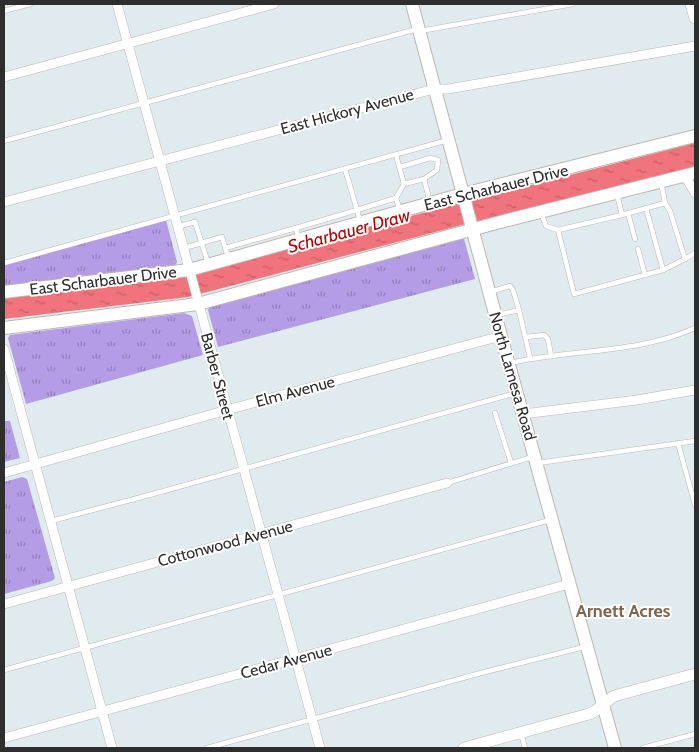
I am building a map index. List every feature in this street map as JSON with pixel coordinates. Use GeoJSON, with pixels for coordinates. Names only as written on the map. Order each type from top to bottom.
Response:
{"type":"FeatureCollection","features":[{"type":"Feature","properties":{"kind":"main road","name":"North Lamesa Road"},"geometry":{"type":"LineString","coordinates":[[412,4],[508,363],[615,748]]}},
{"type":"Feature","properties":{"kind":"main road","name":"East Scharbauer Drive"},"geometry":{"type":"LineString","coordinates":[[4,292],[189,270],[208,264],[227,253],[359,216],[400,211],[464,197],[695,136]]}},
{"type":"Feature","properties":{"kind":"main road"},"geometry":{"type":"LineString","coordinates":[[4,328],[198,304],[472,229],[690,174]]}},
{"type":"Feature","properties":{"kind":"street","name":"Barber Street"},"geometry":{"type":"LineString","coordinates":[[117,4],[320,748]]}},
{"type":"Feature","properties":{"kind":"street"},"geometry":{"type":"LineString","coordinates":[[4,77],[274,4]]}},
{"type":"Feature","properties":{"kind":"street"},"geometry":{"type":"LineString","coordinates":[[691,4],[695,18]]}},
{"type":"Feature","properties":{"kind":"street","name":"East Hickory Avenue"},"geometry":{"type":"LineString","coordinates":[[4,202],[434,89],[448,89],[695,46]]}},
{"type":"Feature","properties":{"kind":"street"},"geometry":{"type":"LineString","coordinates":[[690,174],[695,193]]}},
{"type":"Feature","properties":{"kind":"street","name":"Elm Avenue"},"geometry":{"type":"LineString","coordinates":[[4,473],[501,336]]}},
{"type":"Feature","properties":{"kind":"street"},"geometry":{"type":"LineString","coordinates":[[4,349],[49,521],[112,748]]}},
{"type":"Feature","properties":{"kind":"street"},"geometry":{"type":"LineString","coordinates":[[523,414],[637,400],[695,390]]}},
{"type":"Feature","properties":{"kind":"street","name":"Cottonwood Avenue"},"geometry":{"type":"LineString","coordinates":[[4,604],[447,482]]}},
{"type":"Feature","properties":{"kind":"street","name":"Cedar Avenue"},"geometry":{"type":"LineString","coordinates":[[4,738],[569,584]]}},
{"type":"Feature","properties":{"kind":"street"},"geometry":{"type":"LineString","coordinates":[[464,748],[589,714],[596,711],[602,704],[614,696],[695,674]]}},
{"type":"Feature","properties":{"kind":"lane"},"geometry":{"type":"LineString","coordinates":[[4,11],[30,4]]}},
{"type":"Feature","properties":{"kind":"lane"},"geometry":{"type":"LineString","coordinates":[[4,141],[418,30],[573,4]]}},
{"type":"Feature","properties":{"kind":"lane"},"geometry":{"type":"LineString","coordinates":[[4,262],[448,140]]}},
{"type":"Feature","properties":{"kind":"lane"},"geometry":{"type":"LineString","coordinates":[[345,169],[359,216],[396,198],[404,184],[396,155]]}},
{"type":"Feature","properties":{"kind":"lane"},"geometry":{"type":"LineString","coordinates":[[400,167],[430,158],[438,160],[453,156]]}},
{"type":"Feature","properties":{"kind":"lane"},"geometry":{"type":"LineString","coordinates":[[404,184],[424,179],[437,170],[438,160]]}},
{"type":"Feature","properties":{"kind":"lane"},"geometry":{"type":"LineString","coordinates":[[424,179],[430,203]]}},
{"type":"Feature","properties":{"kind":"lane"},"geometry":{"type":"LineString","coordinates":[[661,181],[665,204],[670,212],[685,259]]}},
{"type":"Feature","properties":{"kind":"lane"},"geometry":{"type":"LineString","coordinates":[[616,193],[622,214]]}},
{"type":"Feature","properties":{"kind":"lane"},"geometry":{"type":"LineString","coordinates":[[396,198],[400,211]]}},
{"type":"Feature","properties":{"kind":"lane"},"geometry":{"type":"LineString","coordinates":[[541,212],[546,226],[558,230],[665,204]]}},
{"type":"Feature","properties":{"kind":"lane"},"geometry":{"type":"LineString","coordinates":[[646,208],[663,270]]}},
{"type":"Feature","properties":{"kind":"lane"},"geometry":{"type":"LineString","coordinates":[[628,213],[635,239]]}},
{"type":"Feature","properties":{"kind":"lane"},"geometry":{"type":"LineString","coordinates":[[177,227],[194,222],[208,264]]}},
{"type":"Feature","properties":{"kind":"lane"},"geometry":{"type":"LineString","coordinates":[[558,230],[574,294],[663,270],[695,253]]}},
{"type":"Feature","properties":{"kind":"lane"},"geometry":{"type":"LineString","coordinates":[[183,248],[222,237],[227,253]]}},
{"type":"Feature","properties":{"kind":"lane"},"geometry":{"type":"LineString","coordinates":[[638,248],[645,275]]}},
{"type":"Feature","properties":{"kind":"lane"},"geometry":{"type":"LineString","coordinates":[[489,292],[510,286],[513,290],[520,310],[530,358]]}},
{"type":"Feature","properties":{"kind":"lane"},"geometry":{"type":"LineString","coordinates":[[496,316],[520,310]]}},
{"type":"Feature","properties":{"kind":"lane"},"geometry":{"type":"LineString","coordinates":[[508,363],[530,358],[583,353],[669,338],[695,328]]}},
{"type":"Feature","properties":{"kind":"lane"},"geometry":{"type":"LineString","coordinates":[[526,337],[544,335],[548,339],[551,356]]}},
{"type":"Feature","properties":{"kind":"lane"},"geometry":{"type":"LineString","coordinates":[[49,521],[517,393]]}},
{"type":"Feature","properties":{"kind":"lane"},"geometry":{"type":"LineString","coordinates":[[496,413],[511,463]]}},
{"type":"Feature","properties":{"kind":"lane"},"geometry":{"type":"LineString","coordinates":[[447,482],[511,463],[695,441]]}},
{"type":"Feature","properties":{"kind":"lane"},"geometry":{"type":"LineString","coordinates":[[678,444],[695,505]]}},
{"type":"Feature","properties":{"kind":"lane"},"geometry":{"type":"LineString","coordinates":[[4,670],[552,519]]}},
{"type":"Feature","properties":{"kind":"lane"},"geometry":{"type":"LineString","coordinates":[[207,748],[481,672],[586,646]]}},
{"type":"Feature","properties":{"kind":"lane"},"geometry":{"type":"LineString","coordinates":[[521,733],[525,748]]}},
{"type":"Feature","properties":{"kind":"lane"},"geometry":{"type":"LineString","coordinates":[[643,748],[695,734]]}},
{"type":"Feature","properties":{"kind":"green space"},"geometry":{"type":"Polygon","coordinates":[[[166,220],[177,262],[175,266],[4,286],[4,264],[166,220]]]}},
{"type":"Feature","properties":{"kind":"green space"},"geometry":{"type":"Polygon","coordinates":[[[461,237],[464,239],[475,279],[218,347],[208,310],[211,304],[461,237]]]}},
{"type":"Feature","properties":{"kind":"green space"},"geometry":{"type":"Polygon","coordinates":[[[184,313],[192,316],[203,355],[26,404],[8,338],[10,335],[184,313]]]}},
{"type":"Feature","properties":{"kind":"green space"},"geometry":{"type":"Polygon","coordinates":[[[4,421],[10,421],[20,458],[4,462],[4,421]]]}},
{"type":"Feature","properties":{"kind":"green space"},"geometry":{"type":"Polygon","coordinates":[[[22,477],[27,479],[55,578],[52,581],[4,594],[4,482],[22,477]]]}},
{"type":"Feature","properties":{"kind":"water"},"geometry":{"type":"Polygon","coordinates":[[[695,143],[695,167],[462,225],[188,297],[4,319],[4,298],[182,275],[695,143]]]}},
{"type":"Feature","properties":{"kind":"district","name":"Arnett Acres"},"geometry":{"type":"Point","coordinates":[623,611]}},
{"type":"Feature","properties":{"kind":"water label","name":"Scharbauer Draw"},"geometry":{"type":"Point","coordinates":[349,231]}}]}
